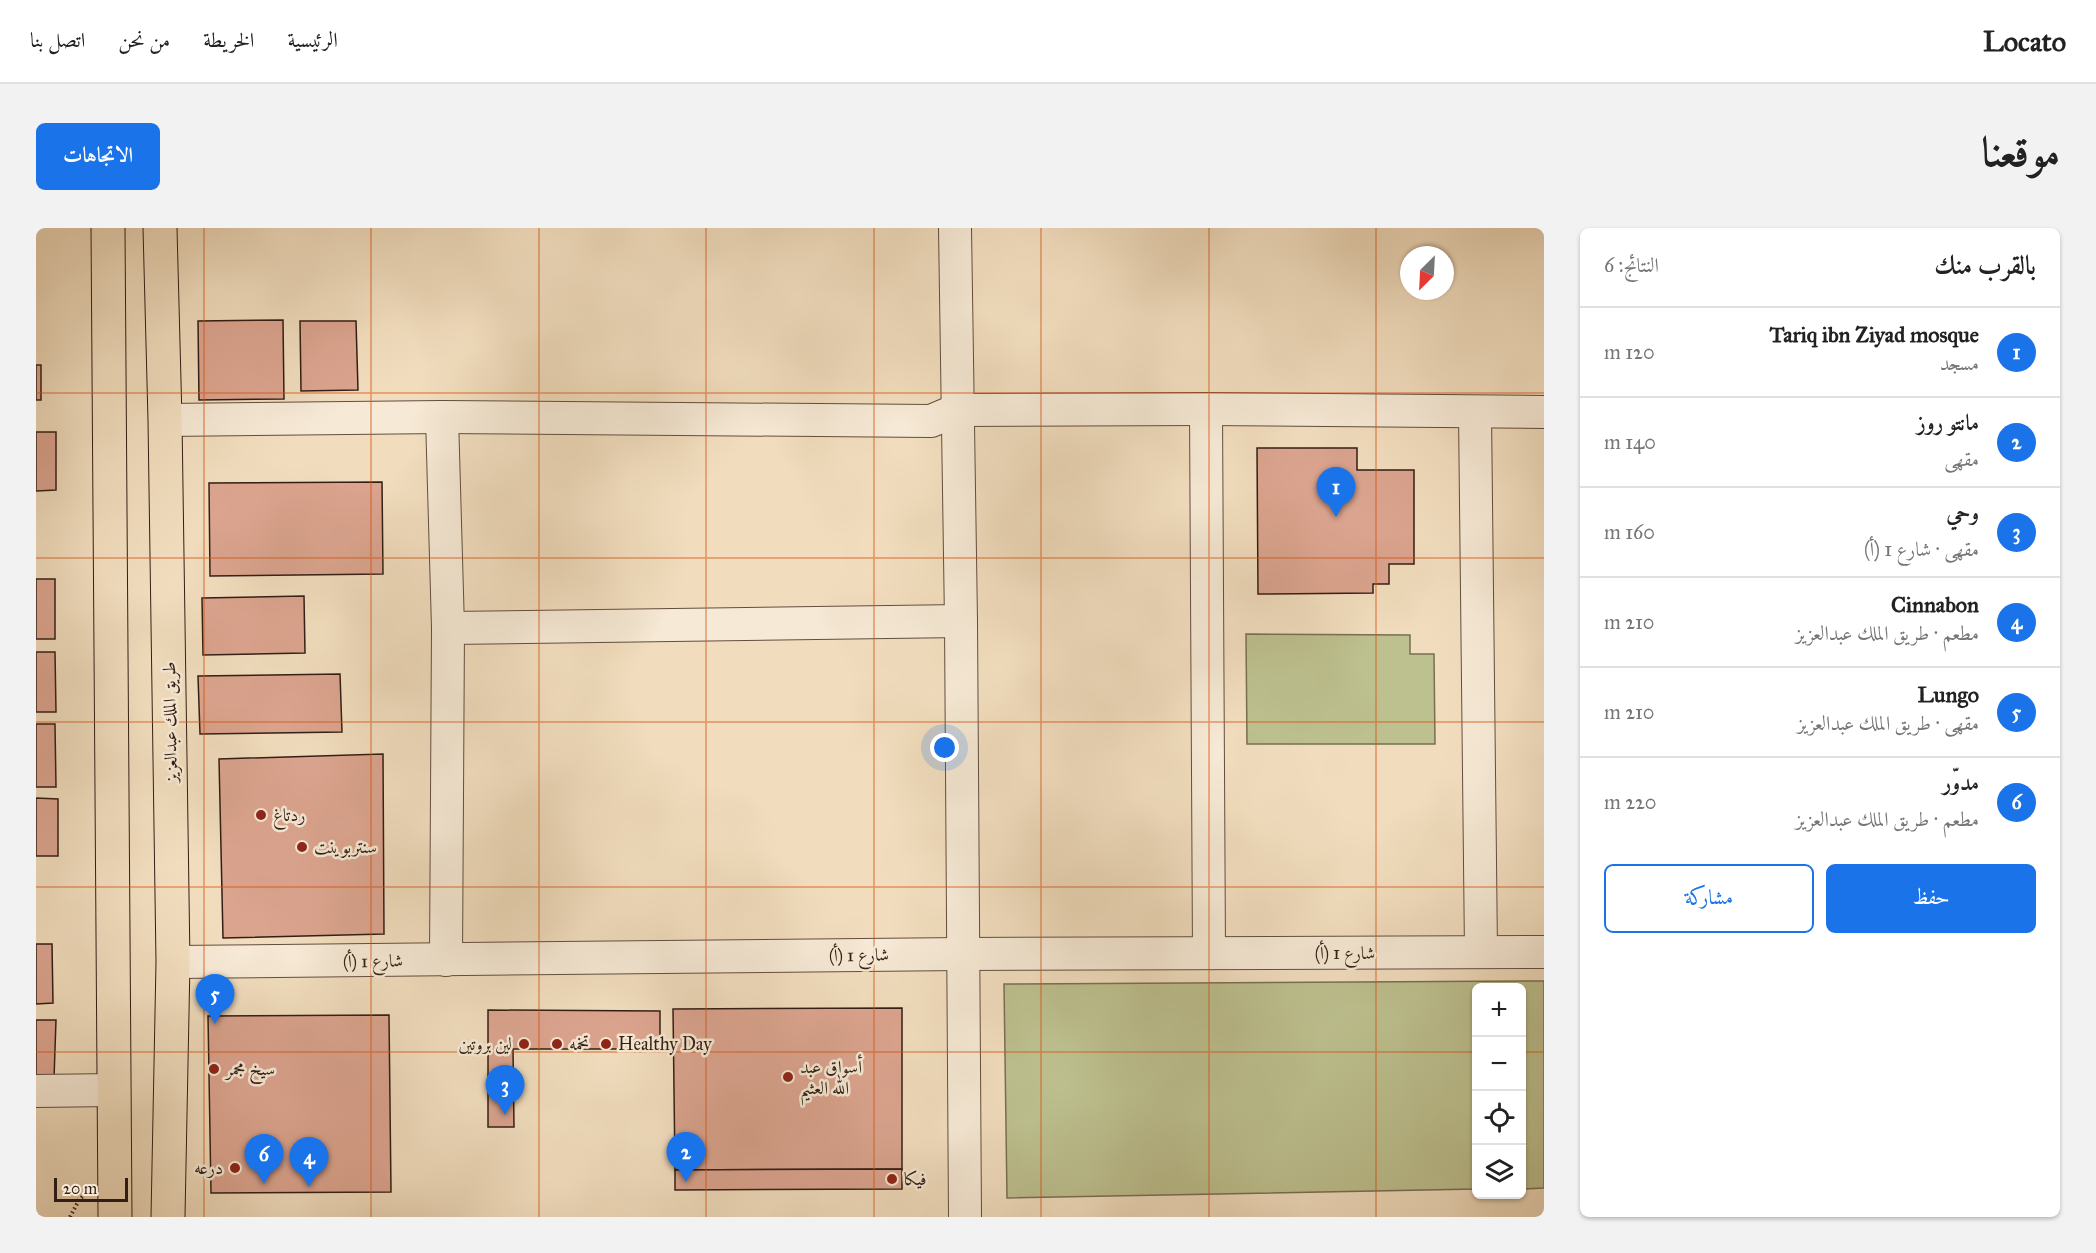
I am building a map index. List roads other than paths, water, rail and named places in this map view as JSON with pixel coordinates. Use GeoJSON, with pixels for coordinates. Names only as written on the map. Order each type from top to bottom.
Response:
{"type":"FeatureCollection","features":[{"type":"Feature","properties":{"kind":"main road"},"geometry":{"type":"LineString","coordinates":[[108,228],[115,1217]]}},
{"type":"Feature","properties":{"kind":"main road","name":"طريق الملك عبدالعزيز"},"geometry":{"type":"LineString","coordinates":[[160,228],[173,962],[168,1217]]}},
{"type":"Feature","properties":{"kind":"street"},"geometry":{"type":"LineString","coordinates":[[955,228],[961,621],[965,1217]]}},
{"type":"Feature","properties":{"kind":"street"},"geometry":{"type":"LineString","coordinates":[[165,420],[442,417],[931,421],[957,410],[1206,409],[1544,412]]}},
{"type":"Feature","properties":{"kind":"street"},"geometry":{"type":"LineString","coordinates":[[1206,409],[1209,953]]}},
{"type":"Feature","properties":{"kind":"street"},"geometry":{"type":"LineString","coordinates":[[1475,412],[1481,952]]}},
{"type":"Feature","properties":{"kind":"street"},"geometry":{"type":"LineString","coordinates":[[442,417],[448,628],[446,960]]}},
{"type":"Feature","properties":{"kind":"street"},"geometry":{"type":"LineString","coordinates":[[448,628],[961,621]]}},
{"type":"Feature","properties":{"kind":"street","name":"شارع 1 (أ)"},"geometry":{"type":"LineString","coordinates":[[173,962],[962,954],[1544,952]]}},
{"type":"Feature","properties":{"kind":"street"},"geometry":{"type":"LineString","coordinates":[[36,1091],[114,1090]]}},
{"type":"Feature","properties":{"kind":"place","name":"Tariq ibn Ziyad mosque"},"geometry":{"type":"Point","coordinates":[1336,517]}},
{"type":"Feature","properties":{"kind":"place","name":"ردتاغ"},"geometry":{"type":"Point","coordinates":[261,815]}},
{"type":"Feature","properties":{"kind":"place","name":"سنتربوينت"},"geometry":{"type":"Point","coordinates":[302,847]}},
{"type":"Feature","properties":{"kind":"place","name":"Lungo"},"geometry":{"type":"Point","coordinates":[215,1024]}},
{"type":"Feature","properties":{"kind":"place","name":"لين بروتين"},"geometry":{"type":"Point","coordinates":[524,1044]}},
{"type":"Feature","properties":{"kind":"place","name":"تخمه"},"geometry":{"type":"Point","coordinates":[557,1044]}},
{"type":"Feature","properties":{"kind":"place","name":"Healthy Day"},"geometry":{"type":"Point","coordinates":[606,1044]}},
{"type":"Feature","properties":{"kind":"place","name":"سيخ مجمر"},"geometry":{"type":"Point","coordinates":[214,1069]}},
{"type":"Feature","properties":{"kind":"place","name":"أسواق عبد الله العثيم"},"geometry":{"type":"Point","coordinates":[788,1077]}},
{"type":"Feature","properties":{"kind":"place","name":"وحي"},"geometry":{"type":"Point","coordinates":[505,1115]}},
{"type":"Feature","properties":{"kind":"place","name":"درعه"},"geometry":{"type":"Point","coordinates":[235,1168]}},
{"type":"Feature","properties":{"kind":"place","name":"فيكا"},"geometry":{"type":"Point","coordinates":[892,1179]}},
{"type":"Feature","properties":{"kind":"place","name":"مانتو روز"},"geometry":{"type":"Point","coordinates":[686,1182]}},
{"type":"Feature","properties":{"kind":"place","name":"مدوّر"},"geometry":{"type":"Point","coordinates":[264,1184]}},
{"type":"Feature","properties":{"kind":"place","name":"Cinnabon"},"geometry":{"type":"Point","coordinates":[309,1187]}}]}
